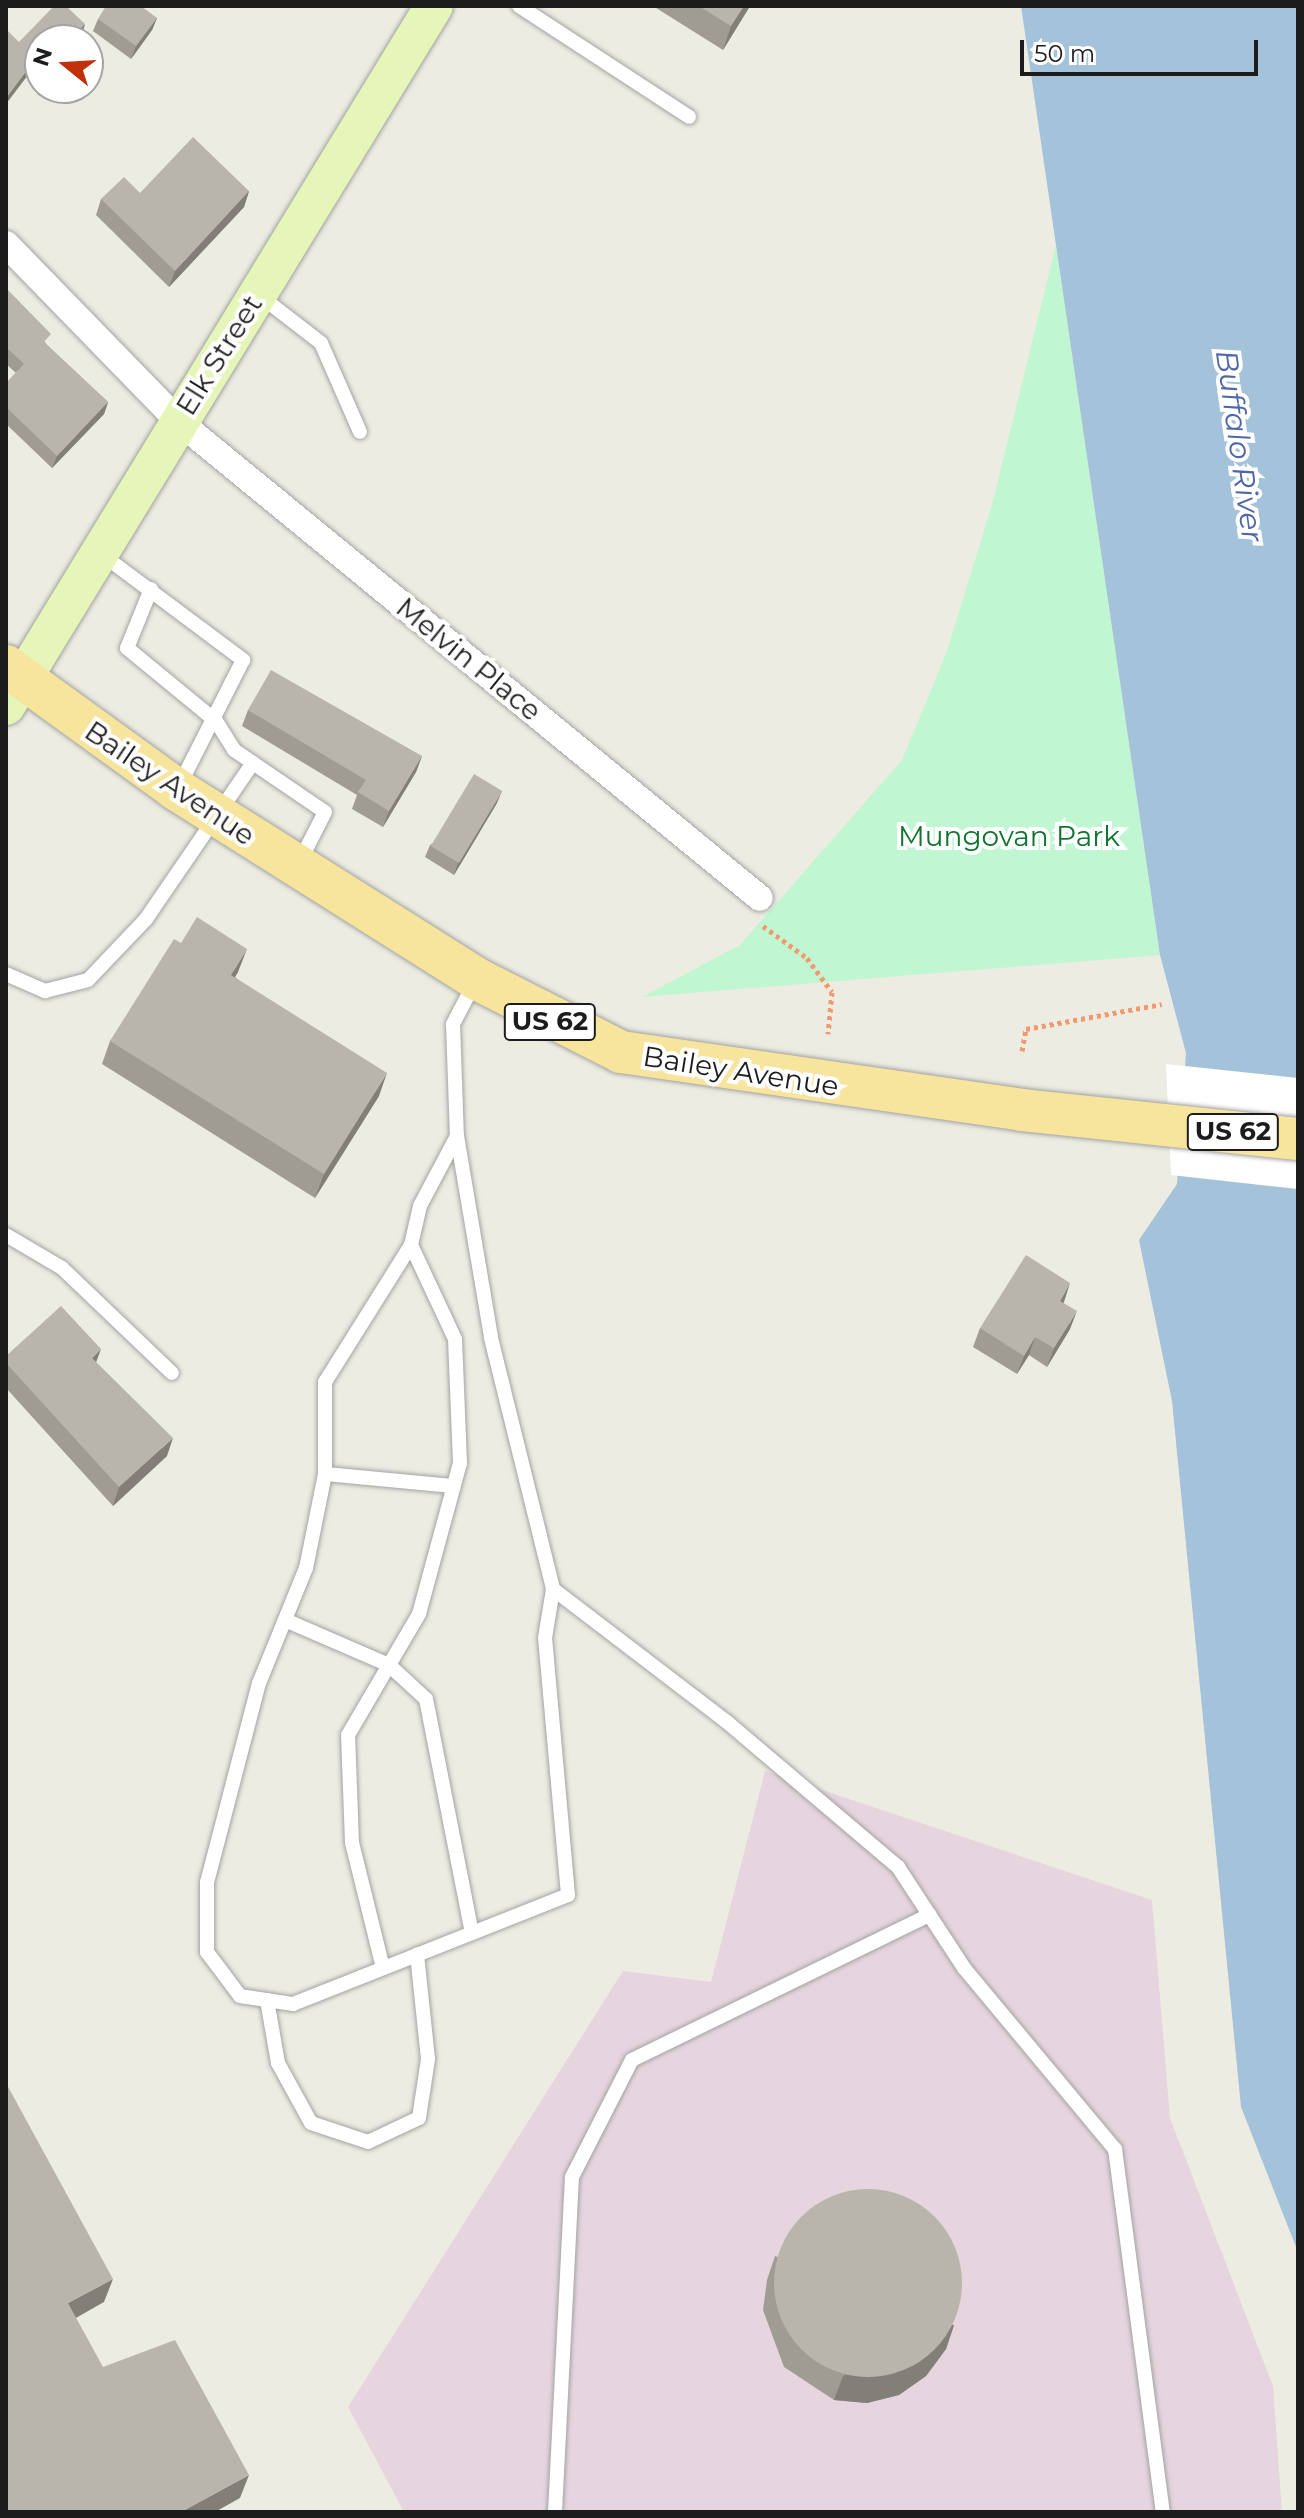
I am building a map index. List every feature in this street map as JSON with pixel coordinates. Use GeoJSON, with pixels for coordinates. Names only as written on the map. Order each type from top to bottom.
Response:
{"type":"FeatureCollection","features":[{"type":"Feature","properties":{"kind":"main road","name":"Elk Street"},"geometry":{"type":"LineString","coordinates":[[11,685],[100,553],[434,6]]}},
{"type":"Feature","properties":{"kind":"main road","name":"Bailey Avenue"},"geometry":{"type":"LineString","coordinates":[[11,685],[547,1021],[673,1064],[1168,1126],[1298,1139]]}},
{"type":"Feature","properties":{"kind":"street","name":"Melvin Place"},"geometry":{"type":"LineString","coordinates":[[6,244],[178,421],[760,898]]}},
{"type":"Feature","properties":{"kind":"lane"},"geometry":{"type":"LineString","coordinates":[[519,6],[689,117]]}},
{"type":"Feature","properties":{"kind":"lane"},"geometry":{"type":"LineString","coordinates":[[257,294],[321,343],[360,432]]}},
{"type":"Feature","properties":{"kind":"lane"},"geometry":{"type":"LineString","coordinates":[[100,553],[243,660],[216,721],[177,790]]}},
{"type":"Feature","properties":{"kind":"lane"},"geometry":{"type":"LineString","coordinates":[[151,589],[127,648],[216,721],[234,750],[325,812],[298,866]]}},
{"type":"Feature","properties":{"kind":"lane"},"geometry":{"type":"LineString","coordinates":[[6,974],[45,991],[88,980],[146,919],[221,818],[253,763]]}},
{"type":"Feature","properties":{"kind":"lane"},"geometry":{"type":"LineString","coordinates":[[457,1136],[420,1206],[411,1245],[325,1382],[325,1474],[306,1568],[259,1683],[207,1882],[207,1952],[240,1996],[293,2004],[568,1895],[545,1638],[553,1589],[491,1338],[457,1136],[453,1024],[477,979]]}},
{"type":"Feature","properties":{"kind":"lane"},"geometry":{"type":"LineString","coordinates":[[6,1235],[62,1268],[172,1373]]}},
{"type":"Feature","properties":{"kind":"lane"},"geometry":{"type":"LineString","coordinates":[[383,1968],[352,1843],[348,1735],[419,1614],[460,1463],[455,1339],[411,1245]]}},
{"type":"Feature","properties":{"kind":"lane"},"geometry":{"type":"LineString","coordinates":[[325,1474],[453,1486]]}},
{"type":"Feature","properties":{"kind":"lane"},"geometry":{"type":"LineString","coordinates":[[553,1589],[727,1722],[898,1867],[929,1915],[1115,2149],[1163,2512]]}},
{"type":"Feature","properties":{"kind":"lane"},"geometry":{"type":"LineString","coordinates":[[285,1620],[389,1665],[426,1699],[472,1933]]}},
{"type":"Feature","properties":{"kind":"lane"},"geometry":{"type":"LineString","coordinates":[[555,2512],[572,2177],[632,2060],[929,1915]]}},
{"type":"Feature","properties":{"kind":"lane"},"geometry":{"type":"LineString","coordinates":[[267,2000],[278,2063],[311,2123],[368,2142],[419,2118],[428,2059],[417,1955]]}},
{"type":"Feature","properties":{"kind":"path"},"geometry":{"type":"LineString","coordinates":[[760,898],[759,923],[807,958],[832,992],[828,1034]]}},
{"type":"Feature","properties":{"kind":"path"},"geometry":{"type":"LineString","coordinates":[[1022,1051],[1026,1029],[1162,1004]]}},
{"type":"Feature","properties":{"kind":"shaded area"},"geometry":{"type":"Polygon","coordinates":[[[765,1771],[1152,1900],[1170,2118],[1273,2386],[1282,2512],[404,2512],[348,2407],[623,1971],[711,1982],[765,1771]]]}},
{"type":"Feature","properties":{"kind":"green space","name":"Mungovan Park"},"geometry":{"type":"Polygon","coordinates":[[[1056,245],[1160,955],[642,997],[740,945],[902,760],[946,654],[992,505],[1056,245]]]}},
{"type":"Feature","properties":{"kind":"water","name":"Buffalo River"},"geometry":{"type":"Polygon","coordinates":[[[1021,6],[1298,6],[1298,2252],[1241,2107],[1172,1401],[1139,1240],[1177,1184],[1186,1053],[1160,955],[1021,6]]]}},
{"type":"Feature","properties":{"kind":"pier"},"geometry":{"type":"Polygon","coordinates":[[[1166,1064],[1298,1078],[1298,1189],[1171,1175],[1166,1064]]]}},
{"type":"Feature","properties":{"kind":"building"},"geometry":{"type":"Polygon","coordinates":[[[54,6],[66,6],[85,24],[36,24],[54,6]]]}},
{"type":"Feature","properties":{"kind":"building"},"geometry":{"type":"Polygon","coordinates":[[[106,6],[141,6],[157,18],[136,46],[98,19],[106,6]]]}},
{"type":"Feature","properties":{"kind":"building"},"geometry":{"type":"Polygon","coordinates":[[[699,6],[744,6],[731,26],[699,6]]]}},
{"type":"Feature","properties":{"kind":"building"},"geometry":{"type":"Polygon","coordinates":[[[6,29],[19,42],[24,37],[24,74],[6,98],[6,29]]]}},
{"type":"Feature","properties":{"kind":"building"},"geometry":{"type":"Polygon","coordinates":[[[193,137],[249,191],[175,271],[101,199],[124,177],[140,193],[193,137]]]}},
{"type":"Feature","properties":{"kind":"building"},"geometry":{"type":"Polygon","coordinates":[[[6,288],[51,334],[44,342],[108,402],[57,456],[6,407],[6,383],[24,364],[6,347],[6,288]]]}},
{"type":"Feature","properties":{"kind":"building"},"geometry":{"type":"Polygon","coordinates":[[[271,670],[422,756],[389,811],[358,792],[366,780],[248,710],[271,670]]]}},
{"type":"Feature","properties":{"kind":"building"},"geometry":{"type":"Polygon","coordinates":[[[474,774],[502,791],[459,863],[431,846],[474,774]]]}},
{"type":"Feature","properties":{"kind":"building"},"geometry":{"type":"Polygon","coordinates":[[[197,917],[247,949],[231,975],[387,1073],[324,1174],[110,1041],[174,939],[181,943],[197,917]]]}},
{"type":"Feature","properties":{"kind":"building"},"geometry":{"type":"Polygon","coordinates":[[[1026,1255],[1070,1283],[1060,1301],[1077,1311],[1054,1348],[1035,1337],[1024,1356],[980,1328],[1026,1255]]]}},
{"type":"Feature","properties":{"kind":"building"},"geometry":{"type":"Polygon","coordinates":[[[61,1306],[101,1349],[92,1358],[173,1438],[119,1487],[6,1363],[6,1356],[61,1306]]]}},
{"type":"Feature","properties":{"kind":"building"},"geometry":{"type":"Polygon","coordinates":[[[6,2083],[113,2279],[68,2303],[103,2367],[175,2340],[249,2475],[181,2512],[6,2512],[6,2083]]]}},
{"type":"Feature","properties":{"kind":"building"},"geometry":{"type":"Polygon","coordinates":[[[868,2189],[904,2196],[935,2216],[955,2247],[962,2283],[955,2319],[935,2350],[904,2370],[868,2377],[832,2370],[801,2350],[781,2319],[774,2283],[781,2247],[801,2216],[832,2196],[868,2189]]]}}]}
